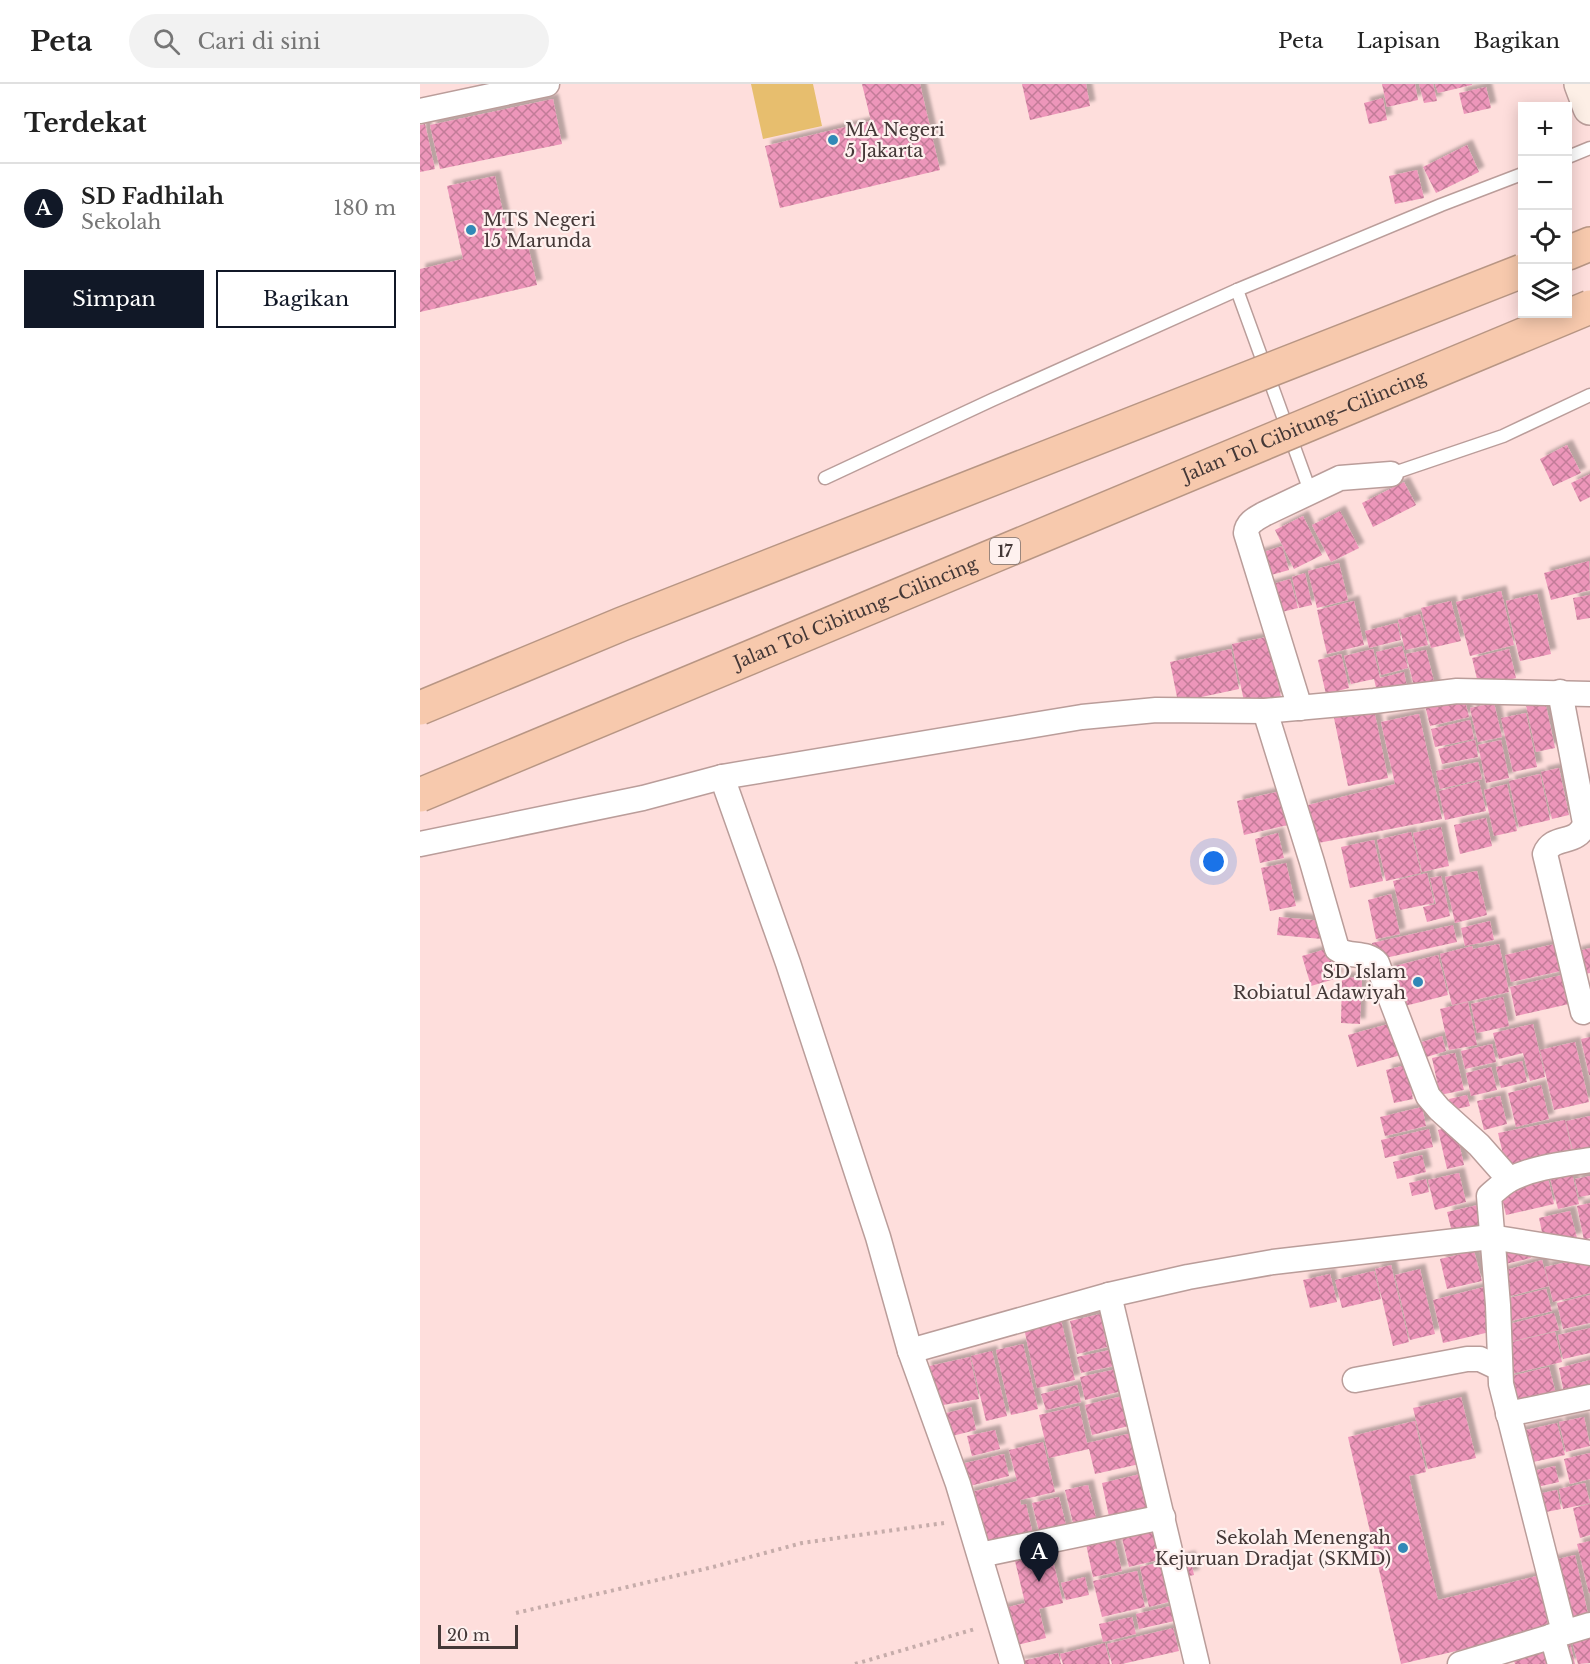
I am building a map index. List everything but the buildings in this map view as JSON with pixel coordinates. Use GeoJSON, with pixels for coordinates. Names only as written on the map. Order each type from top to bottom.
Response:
{"type":"FeatureCollection","features":[{"type":"Feature","properties":{"kind":"highway"},"geometry":{"type":"LineString","coordinates":[[1572,251],[1590,244]]}},
{"type":"Feature","properties":{"kind":"highway"},"geometry":{"type":"LineString","coordinates":[[420,708],[645,616],[1518,273]]}},
{"type":"Feature","properties":{"kind":"highway","name":"Jalan Tol Cibitung–Cilincing"},"geometry":{"type":"LineString","coordinates":[[420,795],[1590,307]]}},
{"type":"Feature","properties":{"kind":"street"},"geometry":{"type":"LineString","coordinates":[[420,111],[547,84]]}},
{"type":"Feature","properties":{"kind":"street"},"geometry":{"type":"LineString","coordinates":[[1581,84],[1590,108]]}},
{"type":"Feature","properties":{"kind":"street"},"geometry":{"type":"LineString","coordinates":[[1300,708],[1246,528],[1253,520],[1310,491],[1349,476],[1365,478],[1391,474]]}},
{"type":"Feature","properties":{"kind":"street"},"geometry":{"type":"LineString","coordinates":[[420,844],[643,798],[722,777],[1082,717],[1156,710],[1265,711],[1457,691],[1590,693]]}},
{"type":"Feature","properties":{"kind":"street"},"geometry":{"type":"LineString","coordinates":[[1560,692],[1585,823],[1583,830],[1576,837],[1555,842],[1548,847],[1545,854],[1583,1012]]}},
{"type":"Feature","properties":{"kind":"street"},"geometry":{"type":"LineString","coordinates":[[1265,711],[1337,949],[1343,953],[1368,957],[1377,963],[1428,1096],[1479,1145],[1509,1179]]}},
{"type":"Feature","properties":{"kind":"street"},"geometry":{"type":"LineString","coordinates":[[722,777],[788,963],[879,1237],[910,1351],[958,1484],[1012,1664]]}},
{"type":"Feature","properties":{"kind":"street"},"geometry":{"type":"LineString","coordinates":[[1560,1664],[1558,1634],[1499,1368],[1498,1305],[1489,1196],[1509,1179],[1548,1167],[1590,1160]]}},
{"type":"Feature","properties":{"kind":"street"},"geometry":{"type":"LineString","coordinates":[[910,1351],[1109,1295],[1188,1277],[1273,1262],[1491,1237],[1590,1253]]}},
{"type":"Feature","properties":{"kind":"street"},"geometry":{"type":"LineString","coordinates":[[1109,1295],[1197,1664]]}},
{"type":"Feature","properties":{"kind":"street"},"geometry":{"type":"LineString","coordinates":[[1355,1380],[1467,1359],[1480,1359],[1499,1368]]}},
{"type":"Feature","properties":{"kind":"street"},"geometry":{"type":"LineString","coordinates":[[1508,1414],[1590,1397]]}},
{"type":"Feature","properties":{"kind":"street"},"geometry":{"type":"LineString","coordinates":[[980,1555],[1163,1517]]}},
{"type":"Feature","properties":{"kind":"street"},"geometry":{"type":"LineString","coordinates":[[1461,1664],[1590,1625]]}},
{"type":"Feature","properties":{"kind":"lane"},"geometry":{"type":"LineString","coordinates":[[1570,156],[1590,148]]}},
{"type":"Feature","properties":{"kind":"lane"},"geometry":{"type":"LineString","coordinates":[[825,478],[1237,290],[1518,176]]}},
{"type":"Feature","properties":{"kind":"lane"},"geometry":{"type":"LineString","coordinates":[[1237,290],[1310,491]]}},
{"type":"Feature","properties":{"kind":"lane"},"geometry":{"type":"LineString","coordinates":[[1391,474],[1503,436],[1590,395]]}},
{"type":"Feature","properties":{"kind":"path"},"geometry":{"type":"LineString","coordinates":[[516,1613],[681,1575],[802,1543],[969,1519]]}},
{"type":"Feature","properties":{"kind":"path"},"geometry":{"type":"LineString","coordinates":[[855,1664],[998,1622]]}},
{"type":"Feature","properties":{"kind":"shaded area"},"geometry":{"type":"Polygon","coordinates":[[[751,84],[813,84],[822,126],[763,139],[751,84]]]}},
{"type":"Feature","properties":{"kind":"place","name":"MA Negeri 5 Jakarta"},"geometry":{"type":"Point","coordinates":[833,140]}},
{"type":"Feature","properties":{"kind":"place","name":"MTS Negeri 15 Marunda"},"geometry":{"type":"Point","coordinates":[471,230]}},
{"type":"Feature","properties":{"kind":"place","name":"SD Islam Robiatul Adawiyah"},"geometry":{"type":"Point","coordinates":[1418,982]}},
{"type":"Feature","properties":{"kind":"place","name":"Sekolah Menengah Kejuruan Dradjat (SKMD)"},"geometry":{"type":"Point","coordinates":[1403,1548]}},
{"type":"Feature","properties":{"kind":"place","name":"SD Fadhilah"},"geometry":{"type":"Point","coordinates":[1039,1582]}}]}
